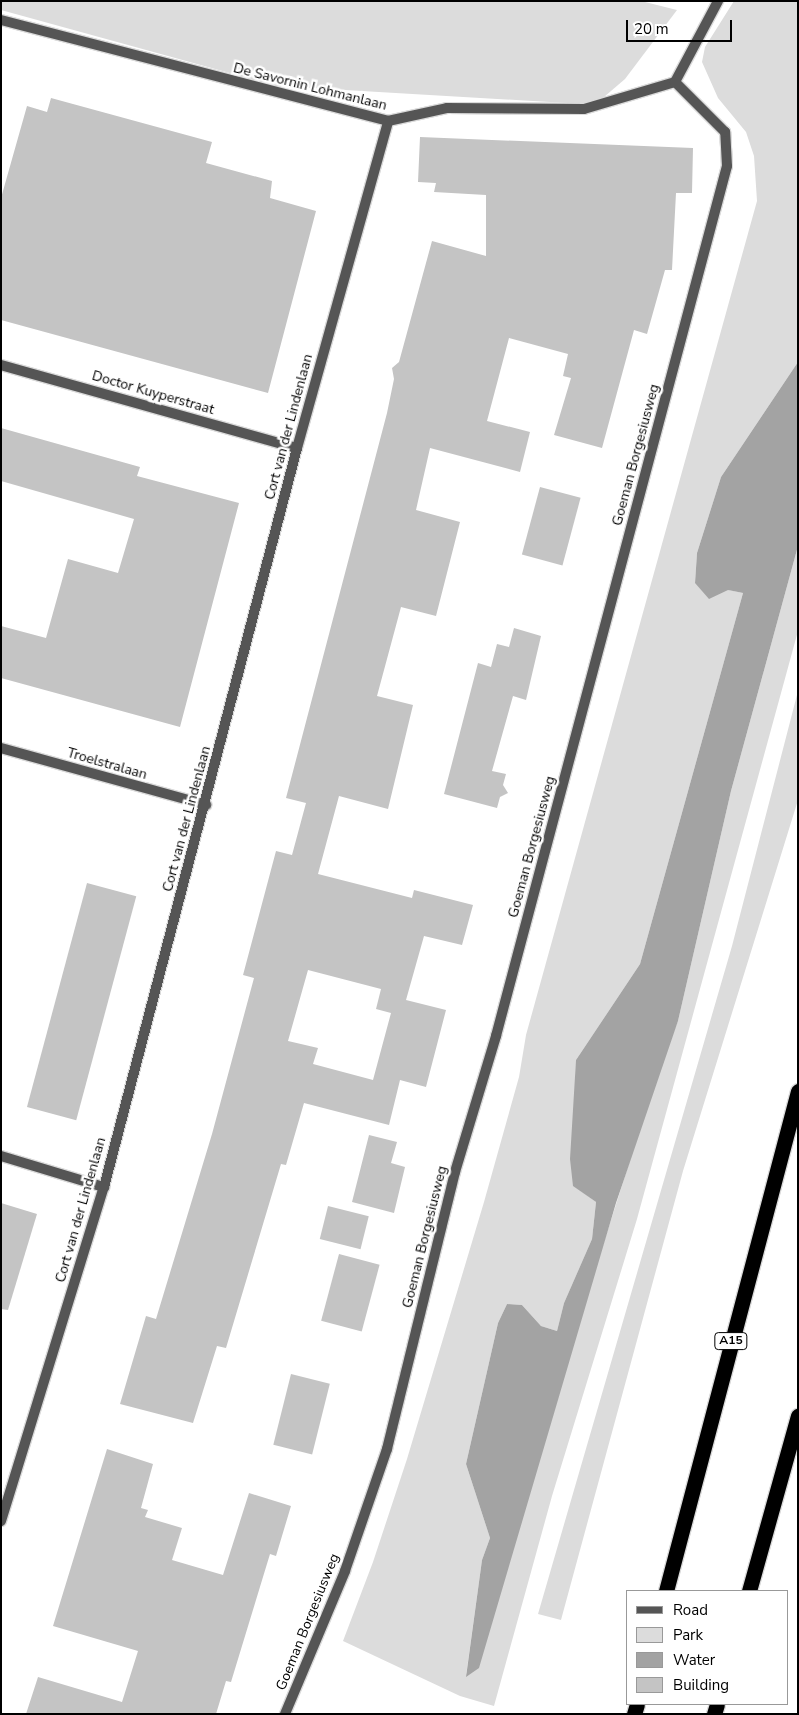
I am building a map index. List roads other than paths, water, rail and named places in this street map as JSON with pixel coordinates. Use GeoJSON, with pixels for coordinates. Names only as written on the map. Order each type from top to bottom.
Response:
{"type":"FeatureCollection","features":[{"type":"Feature","properties":{"kind":"highway","name":"A15"},"geometry":{"type":"LineString","coordinates":[[666,1590],[798,1091]]}},
{"type":"Feature","properties":{"kind":"highway"},"geometry":{"type":"LineString","coordinates":[[749,1590],[798,1416]]}},
{"type":"Feature","properties":{"kind":"street"},"geometry":{"type":"LineString","coordinates":[[676,82],[718,1]]}},
{"type":"Feature","properties":{"kind":"street","name":"De Savornin Lohmanlaan"},"geometry":{"type":"LineString","coordinates":[[1,20],[388,121],[447,108],[584,109],[676,82]]}},
{"type":"Feature","properties":{"kind":"street","name":"Goeman Borgesiusweg"},"geometry":{"type":"LineString","coordinates":[[285,1714],[345,1570],[387,1449],[455,1172],[496,1036],[727,166],[725,132],[676,82]]}},
{"type":"Feature","properties":{"kind":"street","name":"Cort van der Lindenlaan"},"geometry":{"type":"LineString","coordinates":[[1,1521],[104,1186],[206,805],[297,448],[388,121]]}},
{"type":"Feature","properties":{"kind":"street","name":"Doctor Kuyperstraat"},"geometry":{"type":"LineString","coordinates":[[1,365],[297,448]]}},
{"type":"Feature","properties":{"kind":"street","name":"Troelstralaan"},"geometry":{"type":"LineString","coordinates":[[1,748],[206,805]]}},
{"type":"Feature","properties":{"kind":"street"},"geometry":{"type":"LineString","coordinates":[[1,1156],[104,1186]]}},
{"type":"Feature","properties":{"kind":"water"},"geometry":{"type":"Polygon","coordinates":[[[798,362],[798,546],[731,791],[678,1021],[616,1203],[479,1668],[466,1677],[482,1560],[490,1538],[466,1464],[498,1323],[507,1304],[522,1305],[541,1326],[557,1331],[564,1303],[592,1239],[596,1202],[573,1186],[570,1159],[576,1060],[640,964],[743,593],[728,590],[709,599],[695,583],[697,553],[721,477],[798,362]]]}}]}
